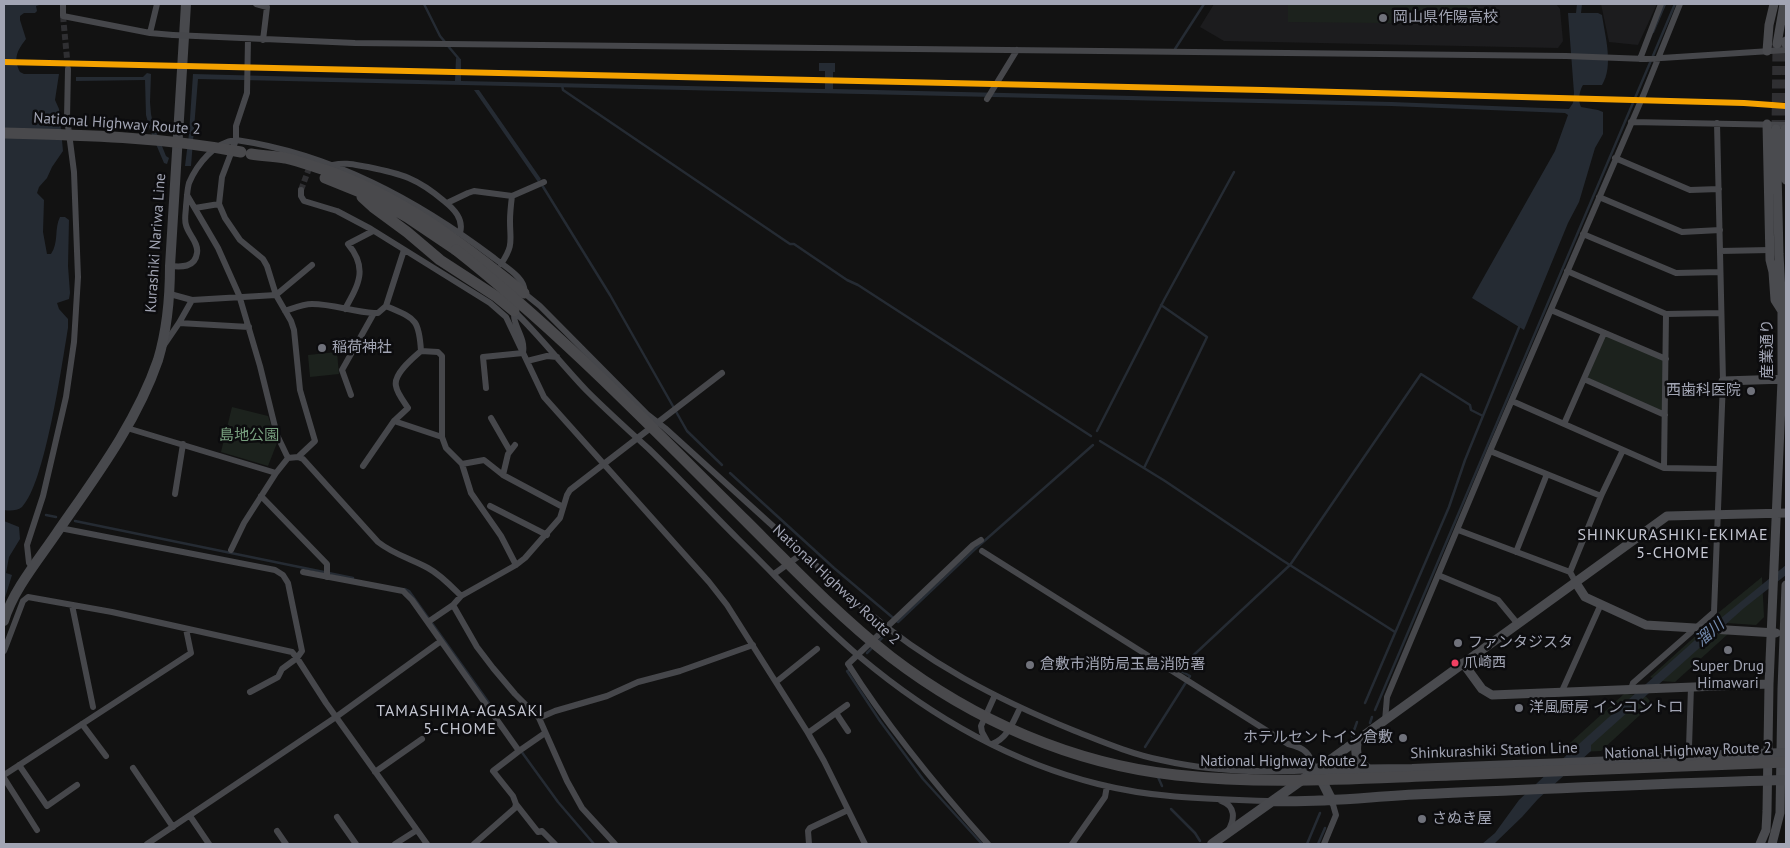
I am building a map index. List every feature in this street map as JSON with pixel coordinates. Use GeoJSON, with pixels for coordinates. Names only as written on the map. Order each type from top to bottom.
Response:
{"type":"FeatureCollection","features":[{"type":"Feature","properties":{"kind":"highway","name":"National Highway Route 2"},"geometry":{"type":"LineString","coordinates":[[4,133],[164,140],[246,153],[307,171],[356,190],[407,217],[456,250],[504,288],[551,330],[811,586],[870,640],[956,701],[990,719],[1049,745],[1119,766],[1173,775],[1234,780],[1403,776],[1784,756]]}},
{"type":"Feature","properties":{"kind":"highway"},"geometry":{"type":"LineString","coordinates":[[246,153],[286,158],[346,178],[386,196],[437,225],[524,293]]}},
{"type":"Feature","properties":{"kind":"highway"},"geometry":{"type":"LineString","coordinates":[[356,190],[373,207],[440,260],[492,294],[514,311]]}},
{"type":"Feature","properties":{"kind":"main road","name":"Kurashiki Nariwa Line"},"geometry":{"type":"LineString","coordinates":[[4,621],[7,611],[33,568],[127,428],[149,382],[160,352],[170,294],[170,266],[186,4]]}},
{"type":"Feature","properties":{"kind":"main road"},"geometry":{"type":"LineString","coordinates":[[1357,741],[1356,757],[1364,766],[1371,770]]}},
{"type":"Feature","properties":{"kind":"main road","name":"Shinkurashiki Station Line"},"geometry":{"type":"LineString","coordinates":[[1316,770],[1403,770],[1767,753],[1784,756]]}},
{"type":"Feature","properties":{"kind":"main road"},"geometry":{"type":"LineString","coordinates":[[1670,783],[1684,756]]}},
{"type":"Feature","properties":{"kind":"main road"},"geometry":{"type":"LineString","coordinates":[[1583,787],[1584,762]]}},
{"type":"Feature","properties":{"kind":"main road"},"geometry":{"type":"LineString","coordinates":[[1212,844],[1316,770],[1332,801]]}},
{"type":"Feature","properties":{"kind":"main road"},"geometry":{"type":"LineString","coordinates":[[1403,770],[1403,795]]}},
{"type":"Feature","properties":{"kind":"main road"},"geometry":{"type":"LineString","coordinates":[[1273,801],[1332,801],[1403,795],[1784,780]]}},
{"type":"Feature","properties":{"kind":"street"},"geometry":{"type":"LineString","coordinates":[[63,4],[63,16],[150,33],[263,40],[1570,56],[1610,59],[1658,59],[1786,50]]}},
{"type":"Feature","properties":{"kind":"street"},"geometry":{"type":"LineString","coordinates":[[150,33],[157,4]]}},
{"type":"Feature","properties":{"kind":"street"},"geometry":{"type":"LineString","coordinates":[[256,4],[267,7],[263,40]]}},
{"type":"Feature","properties":{"kind":"street"},"geometry":{"type":"LineString","coordinates":[[1643,59],[1661,4]]}},
{"type":"Feature","properties":{"kind":"street"},"geometry":{"type":"LineString","coordinates":[[1385,720],[1387,697],[1680,4]]}},
{"type":"Feature","properties":{"kind":"street"},"geometry":{"type":"LineString","coordinates":[[1766,51],[1774,4]]}},
{"type":"Feature","properties":{"kind":"street"},"geometry":{"type":"LineString","coordinates":[[1783,43],[1784,4]]}},
{"type":"Feature","properties":{"kind":"street"},"geometry":{"type":"LineString","coordinates":[[231,550],[276,473],[288,458],[298,457],[315,441],[300,390],[294,330],[276,295],[263,259],[240,240],[225,218],[219,204],[222,177],[236,140],[236,126],[247,93],[248,39]]}},
{"type":"Feature","properties":{"kind":"street"},"geometry":{"type":"LineString","coordinates":[[989,96],[1017,50]]}},
{"type":"Feature","properties":{"kind":"street"},"geometry":{"type":"LineString","coordinates":[[33,568],[29,563],[27,545],[54,449],[66,397],[74,342],[78,276],[74,172],[67,118],[68,68]]}},
{"type":"Feature","properties":{"kind":"street"},"geometry":{"type":"LineString","coordinates":[[1631,122],[1767,124],[1782,128],[1786,180]]}},
{"type":"Feature","properties":{"kind":"street"},"geometry":{"type":"LineString","coordinates":[[1631,689],[1634,683],[1701,628],[1714,612],[1723,381],[1718,124]]}},
{"type":"Feature","properties":{"kind":"street"},"geometry":{"type":"LineString","coordinates":[[1767,124],[1770,250],[1774,300],[1782,312]]}},
{"type":"Feature","properties":{"kind":"street","name":"産業通り"},"geometry":{"type":"LineString","coordinates":[[1771,633],[1784,379],[1779,254],[1782,128]]}},
{"type":"Feature","properties":{"kind":"street"},"geometry":{"type":"LineString","coordinates":[[170,266],[184,268],[195,260],[198,253],[186,225],[187,195],[189,184],[196,170],[210,152],[226,142],[236,140],[268,146],[332,165],[398,195],[460,233],[520,278],[524,286],[524,293],[514,311],[514,318],[523,341],[523,353]]}},
{"type":"Feature","properties":{"kind":"street"},"geometry":{"type":"LineString","coordinates":[[1615,158],[1690,190],[1718,188]]}},
{"type":"Feature","properties":{"kind":"street"},"geometry":{"type":"LineString","coordinates":[[332,165],[344,162],[399,173],[424,184],[447,203],[460,220],[462,226],[460,233]]}},
{"type":"Feature","properties":{"kind":"street"},"geometry":{"type":"LineString","coordinates":[[447,203],[474,191],[512,196],[542,183]]}},
{"type":"Feature","properties":{"kind":"street"},"geometry":{"type":"LineString","coordinates":[[300,190],[304,201],[337,212],[373,231],[496,308],[506,318],[544,397],[709,582],[727,605],[808,733],[865,844]]}},
{"type":"Feature","properties":{"kind":"street"},"geometry":{"type":"LineString","coordinates":[[187,195],[218,248],[240,298],[260,366],[277,435],[288,458]]}},
{"type":"Feature","properties":{"kind":"street"},"geometry":{"type":"LineString","coordinates":[[501,264],[508,254],[512,236],[510,223],[512,196]]}},
{"type":"Feature","properties":{"kind":"street"},"geometry":{"type":"LineString","coordinates":[[1599,197],[1682,232],[1720,230]]}},
{"type":"Feature","properties":{"kind":"street"},"geometry":{"type":"LineString","coordinates":[[195,208],[219,204]]}},
{"type":"Feature","properties":{"kind":"street"},"geometry":{"type":"LineString","coordinates":[[345,309],[356,288],[361,268],[358,259],[348,244],[373,231]]}},
{"type":"Feature","properties":{"kind":"street"},"geometry":{"type":"LineString","coordinates":[[1583,234],[1676,273],[1720,272]]}},
{"type":"Feature","properties":{"kind":"street"},"geometry":{"type":"LineString","coordinates":[[285,311],[312,304],[352,311],[378,312],[386,306],[404,250]]}},
{"type":"Feature","properties":{"kind":"street"},"geometry":{"type":"LineString","coordinates":[[1720,251],[1770,250]]}},
{"type":"Feature","properties":{"kind":"street"},"geometry":{"type":"LineString","coordinates":[[170,294],[192,300],[276,295],[312,266]]}},
{"type":"Feature","properties":{"kind":"street"},"geometry":{"type":"LineString","coordinates":[[1567,271],[1666,314],[1722,313]]}},
{"type":"Feature","properties":{"kind":"street"},"geometry":{"type":"LineString","coordinates":[[524,293],[540,306],[648,414],[886,628],[942,667],[1020,708],[1117,748],[1163,761],[1220,768],[1316,770],[1667,516],[1786,513]]}},
{"type":"Feature","properties":{"kind":"street"},"geometry":{"type":"LineString","coordinates":[[160,352],[192,300]]}},
{"type":"Feature","properties":{"kind":"street"},"geometry":{"type":"LineString","coordinates":[[386,306],[410,316],[415,321],[419,327],[421,351]]}},
{"type":"Feature","properties":{"kind":"street"},"geometry":{"type":"LineString","coordinates":[[1551,310],[1666,359]]}},
{"type":"Feature","properties":{"kind":"street"},"geometry":{"type":"LineString","coordinates":[[514,311],[588,392],[858,656],[906,695],[973,736],[1049,768],[1107,786],[1168,797],[1273,801]]}},
{"type":"Feature","properties":{"kind":"street"},"geometry":{"type":"LineString","coordinates":[[351,395],[342,370],[374,313]]}},
{"type":"Feature","properties":{"kind":"street"},"geometry":{"type":"LineString","coordinates":[[1664,468],[1666,314]]}},
{"type":"Feature","properties":{"kind":"street"},"geometry":{"type":"LineString","coordinates":[[179,323],[249,327]]}},
{"type":"Feature","properties":{"kind":"street"},"geometry":{"type":"LineString","coordinates":[[1564,424],[1604,333]]}},
{"type":"Feature","properties":{"kind":"street"},"geometry":{"type":"LineString","coordinates":[[363,466],[394,421],[408,408],[396,386],[397,377],[421,351],[438,352],[442,356],[442,437],[446,448],[462,464],[471,493],[501,536],[516,565]]}},
{"type":"Feature","properties":{"kind":"street"},"geometry":{"type":"LineString","coordinates":[[486,388],[484,358],[523,353]]}},
{"type":"Feature","properties":{"kind":"street"},"geometry":{"type":"LineString","coordinates":[[527,360],[547,356],[557,357]]}},
{"type":"Feature","properties":{"kind":"street"},"geometry":{"type":"LineString","coordinates":[[429,621],[453,605],[461,596],[525,558],[560,518],[570,490],[722,372]]}},
{"type":"Feature","properties":{"kind":"street"},"geometry":{"type":"LineString","coordinates":[[1584,378],[1665,415]]}},
{"type":"Feature","properties":{"kind":"street"},"geometry":{"type":"LineString","coordinates":[[1723,381],[1784,379]]}},
{"type":"Feature","properties":{"kind":"street"},"geometry":{"type":"LineString","coordinates":[[1512,401],[1664,468],[1719,469]]}},
{"type":"Feature","properties":{"kind":"street"},"geometry":{"type":"LineString","coordinates":[[491,418],[510,451]]}},
{"type":"Feature","properties":{"kind":"street"},"geometry":{"type":"LineString","coordinates":[[394,421],[442,437]]}},
{"type":"Feature","properties":{"kind":"street"},"geometry":{"type":"LineString","coordinates":[[127,428],[276,473]]}},
{"type":"Feature","properties":{"kind":"street"},"geometry":{"type":"LineString","coordinates":[[175,494],[183,444]]}},
{"type":"Feature","properties":{"kind":"street"},"geometry":{"type":"LineString","coordinates":[[503,475],[510,451],[515,445]]}},
{"type":"Feature","properties":{"kind":"street"},"geometry":{"type":"LineString","coordinates":[[1570,572],[1601,496],[1623,450]]}},
{"type":"Feature","properties":{"kind":"street"},"geometry":{"type":"LineString","coordinates":[[1490,451],[1601,496]]}},
{"type":"Feature","properties":{"kind":"street"},"geometry":{"type":"LineString","coordinates":[[298,457],[307,463],[378,542],[390,551],[429,569],[448,583],[461,596]]}},
{"type":"Feature","properties":{"kind":"street"},"geometry":{"type":"LineString","coordinates":[[462,464],[484,460],[503,475],[563,507]]}},
{"type":"Feature","properties":{"kind":"street"},"geometry":{"type":"LineString","coordinates":[[1516,552],[1547,474]]}},
{"type":"Feature","properties":{"kind":"street"},"geometry":{"type":"LineString","coordinates":[[261,496],[327,564],[327,574]]}},
{"type":"Feature","properties":{"kind":"street"},"geometry":{"type":"LineString","coordinates":[[490,506],[547,534]]}},
{"type":"Feature","properties":{"kind":"street"},"geometry":{"type":"LineString","coordinates":[[60,528],[275,570],[283,576],[288,583],[302,651],[297,658],[282,669],[278,676],[250,692]]}},
{"type":"Feature","properties":{"kind":"street"},"geometry":{"type":"LineString","coordinates":[[1458,530],[1570,572],[1585,597],[1646,625],[1785,634]]}},
{"type":"Feature","properties":{"kind":"street"},"geometry":{"type":"LineString","coordinates":[[981,540],[973,545],[848,664],[871,701],[922,769],[988,844]]}},
{"type":"Feature","properties":{"kind":"street"},"geometry":{"type":"LineString","coordinates":[[982,551],[1288,744],[1299,746],[1308,753],[1316,770]]}},
{"type":"Feature","properties":{"kind":"street"},"geometry":{"type":"LineString","coordinates":[[774,574],[803,553]]}},
{"type":"Feature","properties":{"kind":"street"},"geometry":{"type":"LineString","coordinates":[[303,572],[327,574],[408,594],[429,621],[441,641],[519,751]]}},
{"type":"Feature","properties":{"kind":"street"},"geometry":{"type":"LineString","coordinates":[[1438,575],[1498,600],[1518,623]]}},
{"type":"Feature","properties":{"kind":"street"},"geometry":{"type":"LineString","coordinates":[[1772,844],[1780,812],[1784,780],[1786,585]]}},
{"type":"Feature","properties":{"kind":"street"},"geometry":{"type":"LineString","coordinates":[[4,650],[25,598],[28,597],[112,612],[292,652],[427,844]]}},
{"type":"Feature","properties":{"kind":"street"},"geometry":{"type":"LineString","coordinates":[[1562,691],[1601,604]]}},
{"type":"Feature","properties":{"kind":"street"},"geometry":{"type":"LineString","coordinates":[[72,605],[93,707]]}},
{"type":"Feature","properties":{"kind":"street"},"geometry":{"type":"LineString","coordinates":[[453,605],[477,647],[515,694],[539,718],[566,781],[582,808],[615,844]]}},
{"type":"Feature","properties":{"kind":"street"},"geometry":{"type":"LineString","coordinates":[[37,830],[4,777],[19,765],[191,653],[186,629]]}},
{"type":"Feature","properties":{"kind":"street"},"geometry":{"type":"LineString","coordinates":[[1760,844],[1766,830],[1771,633]]}},
{"type":"Feature","properties":{"kind":"street"},"geometry":{"type":"LineString","coordinates":[[150,844],[336,717],[441,641]]}},
{"type":"Feature","properties":{"kind":"street"},"geometry":{"type":"LineString","coordinates":[[539,718],[555,711],[607,696],[638,682],[680,671],[753,645]]}},
{"type":"Feature","properties":{"kind":"street"},"geometry":{"type":"LineString","coordinates":[[776,682],[817,649]]}},
{"type":"Feature","properties":{"kind":"street"},"geometry":{"type":"LineString","coordinates":[[1463,663],[1482,689],[1492,695],[1769,684]]}},
{"type":"Feature","properties":{"kind":"street"},"geometry":{"type":"LineString","coordinates":[[1684,756],[1689,747],[1691,687]]}},
{"type":"Feature","properties":{"kind":"street"},"geometry":{"type":"LineString","coordinates":[[990,743],[982,732],[981,726],[995,695]]}},
{"type":"Feature","properties":{"kind":"street"},"geometry":{"type":"LineString","coordinates":[[808,733],[846,705]]}},
{"type":"Feature","properties":{"kind":"street"},"geometry":{"type":"LineString","coordinates":[[990,743],[1000,742],[1006,736],[1020,708]]}},
{"type":"Feature","properties":{"kind":"street"},"geometry":{"type":"LineString","coordinates":[[836,713],[848,731]]}},
{"type":"Feature","properties":{"kind":"street"},"geometry":{"type":"LineString","coordinates":[[82,724],[106,756]]}},
{"type":"Feature","properties":{"kind":"street"},"geometry":{"type":"LineString","coordinates":[[546,733],[494,771],[538,832],[542,831],[555,844]]}},
{"type":"Feature","properties":{"kind":"street"},"geometry":{"type":"LineString","coordinates":[[375,772],[422,739]]}},
{"type":"Feature","properties":{"kind":"street"},"geometry":{"type":"LineString","coordinates":[[19,765],[46,806],[77,785]]}},
{"type":"Feature","properties":{"kind":"street"},"geometry":{"type":"LineString","coordinates":[[133,768],[173,827]]}},
{"type":"Feature","properties":{"kind":"street"},"geometry":{"type":"LineString","coordinates":[[1072,844],[1105,796],[1107,786]]}},
{"type":"Feature","properties":{"kind":"street"},"geometry":{"type":"LineString","coordinates":[[1221,800],[1226,802],[1234,815],[1226,834]]}},
{"type":"Feature","properties":{"kind":"street"},"geometry":{"type":"LineString","coordinates":[[1324,844],[1336,815],[1332,801]]}},
{"type":"Feature","properties":{"kind":"street"},"geometry":{"type":"LineString","coordinates":[[474,844],[515,808],[516,804]]}},
{"type":"Feature","properties":{"kind":"street"},"geometry":{"type":"LineString","coordinates":[[809,844],[808,832],[810,828],[848,810]]}},
{"type":"Feature","properties":{"kind":"street"},"geometry":{"type":"LineString","coordinates":[[190,816],[209,844]]}},
{"type":"Feature","properties":{"kind":"street"},"geometry":{"type":"LineString","coordinates":[[337,817],[356,844]]}},
{"type":"Feature","properties":{"kind":"street"},"geometry":{"type":"LineString","coordinates":[[395,844],[417,830]]}},
{"type":"Feature","properties":{"kind":"street"},"geometry":{"type":"LineString","coordinates":[[277,831],[286,844]]}},
{"type":"Feature","properties":{"kind":"shaded area","name":"岡山県作陽高校"},"geometry":{"type":"Polygon","coordinates":[[[1214,4],[1556,4],[1560,9],[1563,41],[1558,48],[1224,41],[1200,27],[1214,4]]]}},
{"type":"Feature","properties":{"kind":"shaded area"},"geometry":{"type":"Polygon","coordinates":[[[1601,4],[1657,4],[1638,45],[1609,42],[1601,4]]]}},
{"type":"Feature","properties":{"kind":"green space"},"geometry":{"type":"Polygon","coordinates":[[[1288,4],[1471,4],[1471,24],[1288,22],[1288,4]]]}},
{"type":"Feature","properties":{"kind":"green space"},"geometry":{"type":"Polygon","coordinates":[[[1605,335],[1663,360],[1662,412],[1586,377],[1605,335]]]}},
{"type":"Feature","properties":{"kind":"green space"},"geometry":{"type":"Polygon","coordinates":[[[337,352],[339,374],[310,377],[308,355],[337,352]]]}},
{"type":"Feature","properties":{"kind":"green space","name":"島地公園"},"geometry":{"type":"Polygon","coordinates":[[[232,407],[268,416],[277,443],[268,466],[221,452],[232,407]]]}},
{"type":"Feature","properties":{"kind":"green space"},"geometry":{"type":"Polygon","coordinates":[[[1762,577],[1764,617],[1756,625],[1711,622],[1718,613],[1762,577]]]}},
{"type":"Feature","properties":{"kind":"green space"},"geometry":{"type":"Polygon","coordinates":[[[1700,632],[1728,634],[1675,682],[1660,681],[1650,677],[1700,632]]]}},
{"type":"Feature","properties":{"kind":"green space"},"geometry":{"type":"Polygon","coordinates":[[[1625,693],[1643,695],[1652,704],[1601,751],[1559,753],[1625,693]]]}},
{"type":"Feature","properties":{"kind":"water"},"geometry":{"type":"Polygon","coordinates":[[[4,4],[43,4],[36,6],[37,11],[35,13],[24,13],[20,16],[26,39],[18,51],[16,59],[20,72],[24,74],[59,74],[55,100],[59,109],[63,151],[37,193],[44,200],[43,232],[47,254],[51,254],[53,249],[60,217],[65,217],[69,220],[68,266],[70,293],[69,299],[57,303],[59,309],[68,319],[68,328],[57,394],[38,474],[30,494],[22,507],[11,511],[4,510],[4,4]]]}},
{"type":"Feature","properties":{"kind":"water"},"geometry":{"type":"Polygon","coordinates":[[[1577,4],[1582,4],[1581,13],[1598,13],[1602,15],[1608,51],[1606,77],[1602,85],[1583,85],[1579,99],[1581,107],[1603,112],[1603,134],[1595,148],[1579,202],[1568,223],[1524,330],[1472,298],[1555,151],[1568,115],[1565,113],[1391,106],[198,79],[191,166],[185,166],[193,74],[455,81],[456,58],[461,59],[461,81],[825,89],[825,71],[819,71],[819,63],[835,63],[833,89],[1392,102],[1569,109],[1573,103],[1574,93],[1568,13],[1576,13],[1577,4]]]}},
{"type":"Feature","properties":{"kind":"water"},"geometry":{"type":"Polygon","coordinates":[[[147,73],[151,74],[150,102],[153,124],[166,156],[169,158],[167,164],[164,163],[150,130],[146,115],[145,80],[76,81],[76,77],[143,77],[147,73]]]}},
{"type":"Feature","properties":{"kind":"water"},"geometry":{"type":"Polygon","coordinates":[[[474,90],[479,90],[541,179],[538,182],[474,90]]]}},
{"type":"Feature","properties":{"kind":"water"},"geometry":{"type":"Polygon","coordinates":[[[4,521],[19,527],[20,539],[9,557],[6,573],[12,575],[4,601],[4,521]]]}},
{"type":"Feature","properties":{"kind":"water","name":"溜川"},"geometry":{"type":"Polygon","coordinates":[[[1786,565],[1786,575],[1744,608],[1591,745],[1591,751],[1538,799],[1494,844],[1482,844],[1495,833],[1519,800],[1570,752],[1704,632],[1786,565]]]}},
{"type":"Feature","properties":{"kind":"waterway"},"geometry":{"type":"LineString","coordinates":[[424,4],[445,42]]}},
{"type":"Feature","properties":{"kind":"waterway"},"geometry":{"type":"LineString","coordinates":[[1175,49],[1204,4]]}},
{"type":"Feature","properties":{"kind":"waterway"},"geometry":{"type":"LineString","coordinates":[[1653,32],[1665,4]]}},
{"type":"Feature","properties":{"kind":"waterway"},"geometry":{"type":"LineString","coordinates":[[1375,710],[1675,4]]}},
{"type":"Feature","properties":{"kind":"waterway"},"geometry":{"type":"LineString","coordinates":[[448,46],[459,59],[459,62]]}},
{"type":"Feature","properties":{"kind":"waterway"},"geometry":{"type":"LineString","coordinates":[[562,85],[563,90],[790,244],[794,244],[1091,436]]}},
{"type":"Feature","properties":{"kind":"waterway"},"geometry":{"type":"LineString","coordinates":[[1097,431],[1164,300],[1234,172]]}},
{"type":"Feature","properties":{"kind":"waterway"},"geometry":{"type":"LineString","coordinates":[[542,185],[610,295],[687,431],[722,465]]}},
{"type":"Feature","properties":{"kind":"waterway"},"geometry":{"type":"LineString","coordinates":[[1144,468],[1207,337],[1161,305]]}},
{"type":"Feature","properties":{"kind":"waterway"},"geometry":{"type":"LineString","coordinates":[[1365,703],[1449,507],[1465,460],[1520,325]]}},
{"type":"Feature","properties":{"kind":"waterway"},"geometry":{"type":"LineString","coordinates":[[1145,747],[1190,676],[1179,670],[1290,565],[1421,374],[1470,405],[1471,410],[1483,416]]}},
{"type":"Feature","properties":{"kind":"waterway"},"geometry":{"type":"LineString","coordinates":[[1100,441],[1165,481],[1282,560],[1395,632]]}},
{"type":"Feature","properties":{"kind":"waterway"},"geometry":{"type":"LineString","coordinates":[[730,473],[834,568],[898,622],[974,550],[1093,445]]}},
{"type":"Feature","properties":{"kind":"waterway"},"geometry":{"type":"LineString","coordinates":[[46,515],[56,517]]}},
{"type":"Feature","properties":{"kind":"waterway"},"geometry":{"type":"LineString","coordinates":[[75,521],[353,578]]}},
{"type":"Feature","properties":{"kind":"waterway"},"geometry":{"type":"LineString","coordinates":[[405,589],[409,591],[489,703]]}},
{"type":"Feature","properties":{"kind":"waterway"},"geometry":{"type":"LineString","coordinates":[[878,642],[884,636]]}},
{"type":"Feature","properties":{"kind":"waterway"},"geometry":{"type":"LineString","coordinates":[[867,653],[874,646]]}},
{"type":"Feature","properties":{"kind":"waterway"},"geometry":{"type":"LineString","coordinates":[[849,670],[847,671],[880,721],[923,779],[982,844]]}},
{"type":"Feature","properties":{"kind":"waterway"},"geometry":{"type":"LineString","coordinates":[[1370,723],[1372,717]]}},
{"type":"Feature","properties":{"kind":"waterway"},"geometry":{"type":"LineString","coordinates":[[1352,736],[1357,722]]}},
{"type":"Feature","properties":{"kind":"waterway"},"geometry":{"type":"LineString","coordinates":[[521,751],[558,802],[594,844]]}},
{"type":"Feature","properties":{"kind":"waterway"},"geometry":{"type":"LineString","coordinates":[[1158,777],[1162,786]]}},
{"type":"Feature","properties":{"kind":"waterway"},"geometry":{"type":"LineString","coordinates":[[1171,809],[1195,833],[1200,841]]}},
{"type":"Feature","properties":{"kind":"waterway"},"geometry":{"type":"LineString","coordinates":[[1307,844],[1320,813]]}},
{"type":"Feature","properties":{"kind":"waterway"},"geometry":{"type":"LineString","coordinates":[[1318,844],[1325,828]]}},
{"type":"Feature","properties":{"kind":"tunnel"},"geometry":{"type":"LineString","coordinates":[[63,16],[68,69]]}},
{"type":"Feature","properties":{"kind":"tunnel"},"geometry":{"type":"LineString","coordinates":[[1776,129],[1777,44]]}},
{"type":"Feature","properties":{"kind":"tunnel"},"geometry":{"type":"LineString","coordinates":[[1785,129],[1786,44]]}},
{"type":"Feature","properties":{"kind":"tunnel"},"geometry":{"type":"LineString","coordinates":[[301,190],[311,163]]}},
{"type":"Feature","properties":{"kind":"transit line"},"geometry":{"type":"LineString","coordinates":[[4,62],[1263,90],[1744,103],[1786,106]]}},
{"type":"Feature","properties":{"kind":"place","name":"岡山県作陽高校"},"geometry":{"type":"Point","coordinates":[1383,18]}},
{"type":"Feature","properties":{"kind":"place","name":"稲荷神社"},"geometry":{"type":"Point","coordinates":[322,348]}},
{"type":"Feature","properties":{"kind":"place","name":"西歯科医院"},"geometry":{"type":"Point","coordinates":[1751,391]}},
{"type":"Feature","properties":{"kind":"place","name":"ファンタジスタ"},"geometry":{"type":"Point","coordinates":[1458,643]}},
{"type":"Feature","properties":{"kind":"place","name":"Super Drug Himawari"},"geometry":{"type":"Point","coordinates":[1728,650]}},
{"type":"Feature","properties":{"kind":"place","name":"爪崎西"},"geometry":{"type":"Point","coordinates":[1455,663]}},
{"type":"Feature","properties":{"kind":"place","name":"倉敷市消防局玉島消防署"},"geometry":{"type":"Point","coordinates":[1030,665]}},
{"type":"Feature","properties":{"kind":"place","name":"洋風厨房 インコントロ"},"geometry":{"type":"Point","coordinates":[1519,708]}},
{"type":"Feature","properties":{"kind":"place","name":"ホテルセントイン倉敷"},"geometry":{"type":"Point","coordinates":[1403,738]}},
{"type":"Feature","properties":{"kind":"place","name":"さぬき屋"},"geometry":{"type":"Point","coordinates":[1422,819]}},
{"type":"Feature","properties":{"kind":"district","name":"SHINKURASHIKI-EKIMAE 5-CHOME"},"geometry":{"type":"Point","coordinates":[1673,544]}},
{"type":"Feature","properties":{"kind":"district","name":"TAMASHIMA-AGASAKI 5-CHOME"},"geometry":{"type":"Point","coordinates":[460,720]}}]}
